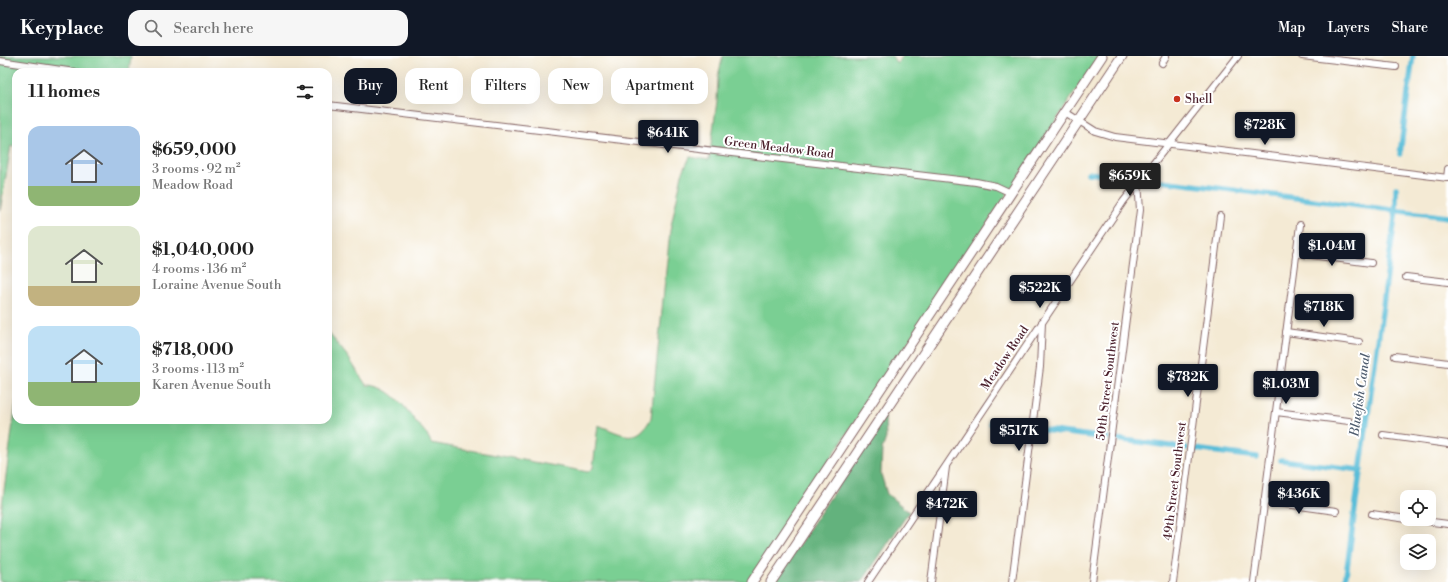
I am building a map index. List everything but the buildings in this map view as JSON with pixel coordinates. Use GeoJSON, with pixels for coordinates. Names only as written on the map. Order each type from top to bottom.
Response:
{"type":"FeatureCollection","features":[{"type":"Feature","properties":{"kind":"highway"},"geometry":{"type":"LineString","coordinates":[[752,582],[1102,56]]}},
{"type":"Feature","properties":{"kind":"highway"},"geometry":{"type":"LineString","coordinates":[[771,582],[1122,56]]}},
{"type":"Feature","properties":{"kind":"street"},"geometry":{"type":"LineString","coordinates":[[1162,63],[1166,56]]}},
{"type":"Feature","properties":{"kind":"street","name":"Meadow Road"},"geometry":{"type":"LineString","coordinates":[[868,582],[1123,202],[1238,56]]}},
{"type":"Feature","properties":{"kind":"street"},"geometry":{"type":"LineString","coordinates":[[1302,56],[1396,67]]}},
{"type":"Feature","properties":{"kind":"street"},"geometry":{"type":"LineString","coordinates":[[0,61],[48,68]]}},
{"type":"Feature","properties":{"kind":"street","name":"Green Meadow Road"},"geometry":{"type":"LineString","coordinates":[[332,104],[976,182],[996,186],[1011,193]]}},
{"type":"Feature","properties":{"kind":"street"},"geometry":{"type":"LineString","coordinates":[[1065,112],[1095,132],[1108,136],[1447,178],[1448,168]]}},
{"type":"Feature","properties":{"kind":"street","name":"50th Street Southwest"},"geometry":{"type":"LineString","coordinates":[[1092,582],[1140,210],[1138,182]]}},
{"type":"Feature","properties":{"kind":"street","name":"49th Street Southwest"},"geometry":{"type":"LineString","coordinates":[[1173,582],[1220,216]]}},
{"type":"Feature","properties":{"kind":"street"},"geometry":{"type":"LineString","coordinates":[[1262,582],[1254,581],[1300,225]]}},
{"type":"Feature","properties":{"kind":"street"},"geometry":{"type":"LineString","coordinates":[[1296,253],[1371,263]]}},
{"type":"Feature","properties":{"kind":"street"},"geometry":{"type":"LineString","coordinates":[[1406,276],[1448,282]]}},
{"type":"Feature","properties":{"kind":"street"},"geometry":{"type":"LineString","coordinates":[[1012,582],[1040,366],[1042,322]]}},
{"type":"Feature","properties":{"kind":"street"},"geometry":{"type":"LineString","coordinates":[[1286,332],[1359,342]]}},
{"type":"Feature","properties":{"kind":"street"},"geometry":{"type":"LineString","coordinates":[[1394,356],[1448,363]]}},
{"type":"Feature","properties":{"kind":"street"},"geometry":{"type":"LineString","coordinates":[[1276,412],[1349,421]]}},
{"type":"Feature","properties":{"kind":"street"},"geometry":{"type":"LineString","coordinates":[[1383,435],[1448,444]]}},
{"type":"Feature","properties":{"kind":"street"},"geometry":{"type":"LineString","coordinates":[[931,582],[946,465]]}},
{"type":"Feature","properties":{"kind":"street"},"geometry":{"type":"LineString","coordinates":[[1264,502],[1336,511]]}},
{"type":"Feature","properties":{"kind":"street"},"geometry":{"type":"LineString","coordinates":[[1372,514],[1400,518]]}},
{"type":"Feature","properties":{"kind":"street"},"geometry":{"type":"LineString","coordinates":[[1436,522],[1448,524]]}},
{"type":"Feature","properties":{"kind":"green space"},"geometry":{"type":"Polygon","coordinates":[[[0,56],[131,56],[130,68],[12,68],[12,146],[0,211],[0,56]]]}},
{"type":"Feature","properties":{"kind":"green space"},"geometry":{"type":"Polygon","coordinates":[[[723,56],[892,56],[897,64],[903,56],[1099,56],[748,582],[0,582],[0,520],[13,424],[332,424],[332,337],[348,357],[366,385],[375,386],[382,389],[396,398],[425,432],[431,443],[588,472],[593,468],[598,425],[622,434],[634,435],[646,427],[651,418],[670,231],[682,174],[690,157],[709,160],[717,101],[718,76],[723,56]]]}},
{"type":"Feature","properties":{"kind":"green space"},"geometry":{"type":"Polygon","coordinates":[[[885,415],[886,438],[882,450],[881,474],[887,494],[909,512],[862,582],[774,582],[885,415]]]}},
{"type":"Feature","properties":{"kind":"waterway"},"geometry":{"type":"LineString","coordinates":[[1400,154],[1413,56]]}},
{"type":"Feature","properties":{"kind":"waterway"},"geometry":{"type":"LineString","coordinates":[[1088,173],[1126,177]]}},
{"type":"Feature","properties":{"kind":"waterway"},"geometry":{"type":"LineString","coordinates":[[1153,180],[1448,217]]}},
{"type":"Feature","properties":{"kind":"waterway","name":"Bluefish Canal"},"geometry":{"type":"LineString","coordinates":[[1345,582],[1396,210],[1396,188]]}},
{"type":"Feature","properties":{"kind":"waterway"},"geometry":{"type":"LineString","coordinates":[[991,423],[1027,428]]}},
{"type":"Feature","properties":{"kind":"waterway"},"geometry":{"type":"LineString","coordinates":[[1036,429],[1107,438]]}},
{"type":"Feature","properties":{"kind":"waterway"},"geometry":{"type":"LineString","coordinates":[[1115,439],[1186,448]]}},
{"type":"Feature","properties":{"kind":"waterway"},"geometry":{"type":"LineString","coordinates":[[1195,449],[1257,457]]}},
{"type":"Feature","properties":{"kind":"waterway"},"geometry":{"type":"LineString","coordinates":[[1281,460],[1361,470]]}},
{"type":"Feature","properties":{"kind":"place","name":"Shell"},"geometry":{"type":"Point","coordinates":[1177,99]}}]}
